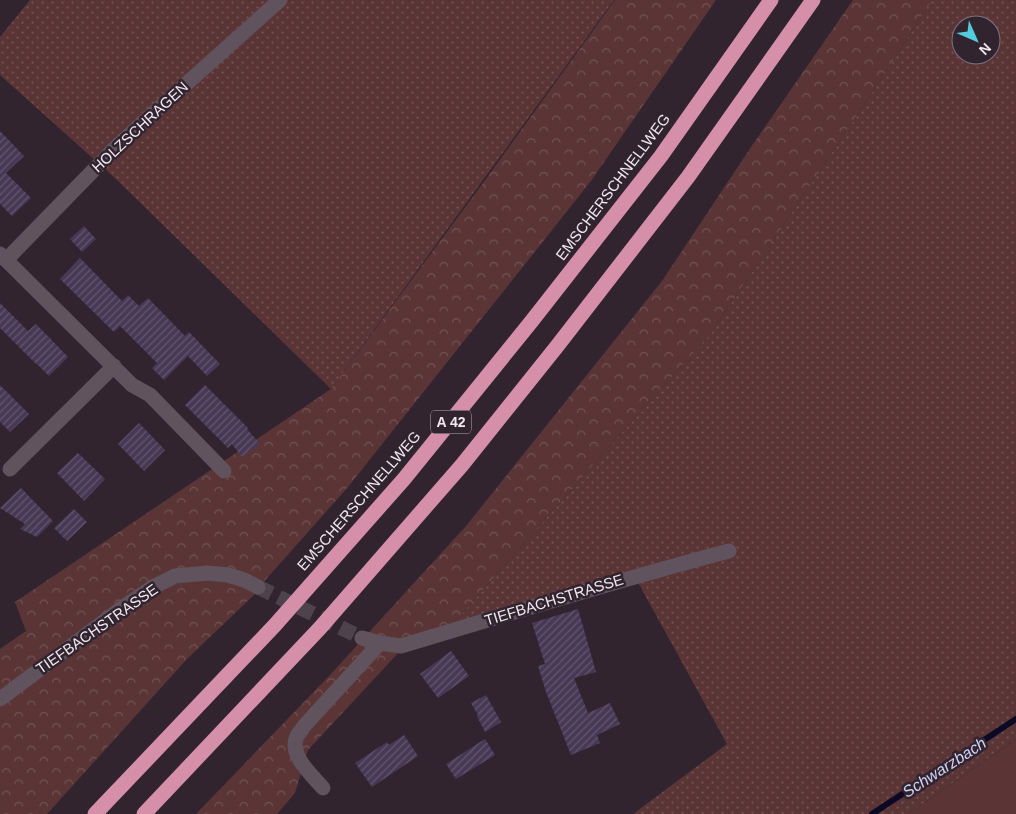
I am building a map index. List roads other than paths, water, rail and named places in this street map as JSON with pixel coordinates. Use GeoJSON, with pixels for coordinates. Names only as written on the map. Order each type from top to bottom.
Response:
{"type":"FeatureCollection","features":[{"type":"Feature","properties":{"kind":"highway","name":"EMSCHERSCHNELLWEG"},"geometry":{"type":"LineString","coordinates":[[95,814],[275,625],[410,472],[661,156],[771,0]]}},
{"type":"Feature","properties":{"kind":"highway","name":"A 42"},"geometry":{"type":"LineString","coordinates":[[144,814],[320,628],[462,466],[688,178],[813,0]]}},
{"type":"Feature","properties":{"kind":"street","name":"HOLZSCHRAGEN"},"geometry":{"type":"LineString","coordinates":[[3,257],[118,144],[280,0]]}},
{"type":"Feature","properties":{"kind":"street"},"geometry":{"type":"LineString","coordinates":[[3,257],[132,385],[150,395],[224,471]]}},
{"type":"Feature","properties":{"kind":"street"},"geometry":{"type":"LineString","coordinates":[[10,469],[114,366]]}},
{"type":"Feature","properties":{"kind":"street","name":"TIEFBACHSTRASSE"},"geometry":{"type":"LineString","coordinates":[[362,638],[401,646],[552,600],[728,551]]}},
{"type":"Feature","properties":{"kind":"street","name":"TIEFBACHSTRASSE"},"geometry":{"type":"LineString","coordinates":[[0,698],[122,608],[175,576],[208,573],[228,575],[258,587]]}},
{"type":"Feature","properties":{"kind":"street"},"geometry":{"type":"LineString","coordinates":[[323,788],[301,762],[295,750],[296,738],[304,726],[380,643]]}},
{"type":"Feature","properties":{"kind":"waterway","name":"Schwarzbach"},"geometry":{"type":"LineString","coordinates":[[872,814],[1016,719]]}},
{"type":"Feature","properties":{"kind":"tunnel"},"geometry":{"type":"LineString","coordinates":[[258,587],[362,638]]}}]}
